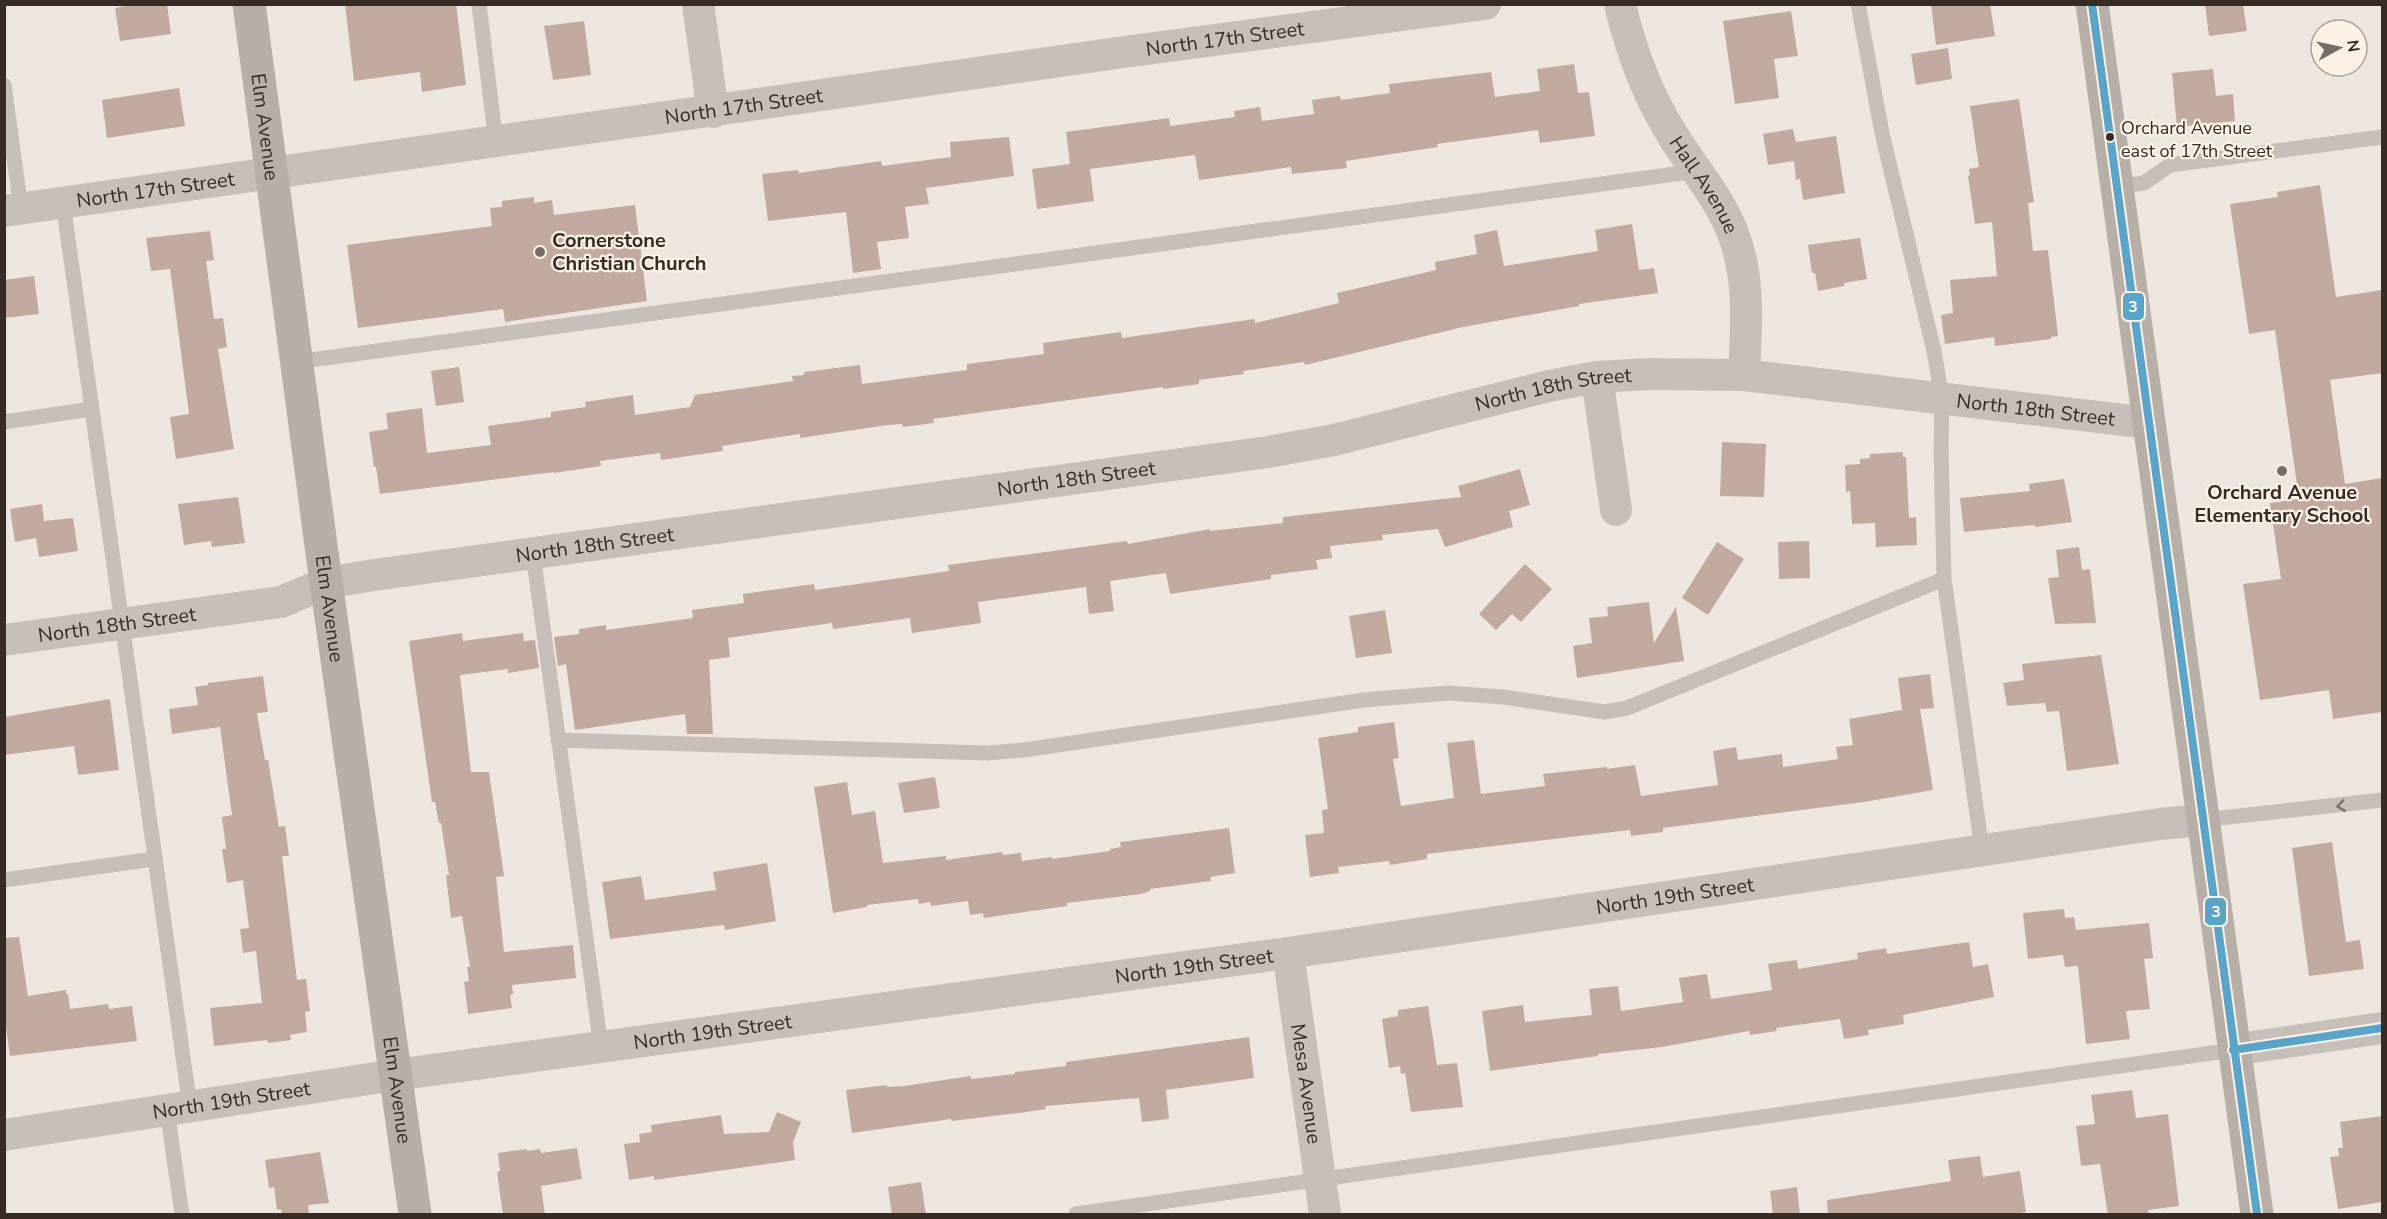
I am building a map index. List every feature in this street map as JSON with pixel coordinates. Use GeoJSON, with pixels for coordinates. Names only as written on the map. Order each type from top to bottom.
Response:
{"type":"FeatureCollection","features":[{"type":"Feature","properties":{"kind":"street","name":"Elm Avenue"},"geometry":{"type":"LineString","coordinates":[[249,4],[326,584],[415,1215]]}},
{"type":"Feature","properties":{"kind":"street"},"geometry":{"type":"LineString","coordinates":[[698,4],[713,112]]}},
{"type":"Feature","properties":{"kind":"street","name":"North 17th Street"},"geometry":{"type":"LineString","coordinates":[[13,210],[1124,52],[1485,4]]}},
{"type":"Feature","properties":{"kind":"street","name":"Hall Avenue"},"geometry":{"type":"LineString","coordinates":[[1620,4],[1638,69],[1673,137],[1697,171],[1728,224],[1739,253],[1746,297],[1744,375]]}},
{"type":"Feature","properties":{"kind":"street"},"geometry":{"type":"LineString","coordinates":[[2092,4],[2257,1215]]}},
{"type":"Feature","properties":{"kind":"street","name":"North 18th Street"},"geometry":{"type":"LineString","coordinates":[[4,640],[281,602],[326,584],[374,575],[1268,452],[1334,440],[1497,398],[1597,377],[1673,373],[1744,375],[2149,423]]}},
{"type":"Feature","properties":{"kind":"street"},"geometry":{"type":"LineString","coordinates":[[1597,377],[1616,510]]}},
{"type":"Feature","properties":{"kind":"street","name":"North 19th Street"},"geometry":{"type":"LineString","coordinates":[[4,1135],[395,1075],[1288,952],[2160,824],[2202,820]]}},
{"type":"Feature","properties":{"kind":"street","name":"Mesa Avenue"},"geometry":{"type":"LineString","coordinates":[[1288,952],[1325,1215]]}},
{"type":"Feature","properties":{"kind":"street"},"geometry":{"type":"LineString","coordinates":[[2233,1050],[2382,1028]]}},
{"type":"Feature","properties":{"kind":"lane"},"geometry":{"type":"LineString","coordinates":[[479,4],[496,142]]}},
{"type":"Feature","properties":{"kind":"lane"},"geometry":{"type":"LineString","coordinates":[[1858,4],[1882,133],[1934,351],[1942,398],[1944,579],[1982,850]]}},
{"type":"Feature","properties":{"kind":"lane"},"geometry":{"type":"LineString","coordinates":[[4,85],[13,210]]}},
{"type":"Feature","properties":{"kind":"lane"},"geometry":{"type":"LineString","coordinates":[[2116,187],[2145,183],[2170,165],[2382,137]]}},
{"type":"Feature","properties":{"kind":"lane"},"geometry":{"type":"LineString","coordinates":[[296,362],[1697,171]]}},
{"type":"Feature","properties":{"kind":"lane"},"geometry":{"type":"LineString","coordinates":[[63,203],[154,859],[179,1109],[182,1215]]}},
{"type":"Feature","properties":{"kind":"lane"},"geometry":{"type":"LineString","coordinates":[[4,422],[92,409]]}},
{"type":"Feature","properties":{"kind":"lane"},"geometry":{"type":"LineString","coordinates":[[533,554],[602,1047]]}},
{"type":"Feature","properties":{"kind":"lane"},"geometry":{"type":"LineString","coordinates":[[558,740],[988,753],[1024,750],[1364,700],[1448,693],[1503,696],[1605,712],[1628,708],[1944,579]]}},
{"type":"Feature","properties":{"kind":"lane","name":"North 19th Street"},"geometry":{"type":"LineString","coordinates":[[2202,820],[2382,800]]}},
{"type":"Feature","properties":{"kind":"lane"},"geometry":{"type":"LineString","coordinates":[[4,880],[154,859]]}},
{"type":"Feature","properties":{"kind":"lane"},"geometry":{"type":"LineString","coordinates":[[1076,1215],[2233,1050]]}},
{"type":"Feature","properties":{"kind":"building"},"geometry":{"type":"Polygon","coordinates":[[[138,4],[167,4],[171,34],[120,41],[115,8],[138,4]]]}},
{"type":"Feature","properties":{"kind":"building"},"geometry":{"type":"Polygon","coordinates":[[[345,4],[456,4],[466,85],[422,92],[420,72],[354,81],[345,4]]]}},
{"type":"Feature","properties":{"kind":"building"},"geometry":{"type":"Polygon","coordinates":[[[1931,4],[1990,4],[1995,36],[1936,45],[1931,4]]]}},
{"type":"Feature","properties":{"kind":"building"},"geometry":{"type":"Polygon","coordinates":[[[2205,4],[2243,4],[2247,31],[2209,36],[2205,4]]]}},
{"type":"Feature","properties":{"kind":"building"},"geometry":{"type":"Polygon","coordinates":[[[1791,11],[1798,56],[1774,59],[1779,98],[1735,104],[1723,21],[1791,11]]]}},
{"type":"Feature","properties":{"kind":"building"},"geometry":{"type":"Polygon","coordinates":[[[584,21],[591,75],[553,80],[544,26],[584,21]]]}},
{"type":"Feature","properties":{"kind":"building"},"geometry":{"type":"Polygon","coordinates":[[[1948,48],[1952,79],[1916,85],[1911,54],[1948,48]]]}},
{"type":"Feature","properties":{"kind":"building"},"geometry":{"type":"Polygon","coordinates":[[[1574,64],[1578,93],[1589,92],[1595,136],[1540,143],[1538,130],[1437,144],[1438,147],[1346,161],[1347,168],[1292,174],[1291,167],[1199,180],[1195,155],[1090,169],[1094,201],[1037,209],[1032,169],[1070,164],[1066,132],[1169,118],[1170,126],[1235,117],[1234,111],[1260,107],[1262,121],[1314,114],[1312,100],[1340,96],[1341,100],[1390,93],[1389,84],[1491,72],[1495,97],[1540,91],[1537,69],[1574,64]]]}},
{"type":"Feature","properties":{"kind":"building"},"geometry":{"type":"Polygon","coordinates":[[[2213,69],[2216,96],[2233,94],[2235,121],[2177,127],[2172,73],[2213,69]]]}},
{"type":"Feature","properties":{"kind":"building"},"geometry":{"type":"Polygon","coordinates":[[[179,88],[185,126],[107,138],[102,100],[179,88]]]}},
{"type":"Feature","properties":{"kind":"building"},"geometry":{"type":"Polygon","coordinates":[[[2019,99],[2034,202],[2028,203],[2033,251],[2048,250],[2058,336],[2051,337],[2051,339],[1995,346],[1994,337],[1945,344],[1941,315],[1953,313],[1950,280],[1997,276],[1992,222],[1975,224],[1968,176],[1970,175],[1969,169],[1979,167],[1970,106],[2019,99]]]}},
{"type":"Feature","properties":{"kind":"building"},"geometry":{"type":"Polygon","coordinates":[[[1793,129],[1796,142],[1836,136],[1845,193],[1803,200],[1800,179],[1796,180],[1794,161],[1768,165],[1763,134],[1793,129]]]}},
{"type":"Feature","properties":{"kind":"building"},"geometry":{"type":"Polygon","coordinates":[[[1009,137],[1014,176],[926,188],[929,204],[905,207],[909,238],[877,242],[881,269],[853,273],[846,212],[768,221],[762,174],[798,170],[799,173],[881,161],[882,166],[951,157],[950,142],[1009,137]]]}},
{"type":"Feature","properties":{"kind":"building"},"geometry":{"type":"Polygon","coordinates":[[[2320,185],[2336,297],[2382,290],[2382,373],[2330,380],[2345,484],[2382,478],[2382,712],[2333,719],[2329,690],[2260,700],[2243,584],[2281,579],[2270,503],[2299,499],[2275,330],[2249,334],[2230,204],[2278,197],[2277,192],[2320,185]]]}},
{"type":"Feature","properties":{"kind":"building"},"geometry":{"type":"Polygon","coordinates":[[[534,197],[534,203],[552,200],[554,215],[635,205],[647,301],[505,322],[503,309],[358,328],[347,245],[492,226],[490,208],[502,207],[502,201],[534,197]]]}},
{"type":"Feature","properties":{"kind":"building"},"geometry":{"type":"Polygon","coordinates":[[[1632,224],[1639,270],[1654,268],[1658,293],[1579,304],[1579,306],[1463,327],[1305,365],[1304,362],[1243,371],[1244,374],[1199,380],[1199,384],[933,419],[934,423],[903,427],[902,424],[888,425],[800,438],[800,434],[722,446],[723,451],[661,460],[660,453],[600,461],[601,466],[554,473],[380,494],[376,467],[374,467],[369,432],[388,429],[386,413],[422,408],[427,453],[491,445],[488,426],[551,417],[551,412],[586,407],[585,402],[633,395],[635,415],[690,407],[695,395],[793,381],[792,376],[804,375],[804,372],[860,365],[862,384],[967,370],[967,364],[1044,354],[1043,343],[1121,332],[1122,338],[1255,319],[1255,323],[1339,303],[1337,293],[1436,270],[1435,262],[1477,254],[1474,235],[1497,230],[1504,266],[1598,251],[1595,230],[1632,224]]]}},
{"type":"Feature","properties":{"kind":"building"},"geometry":{"type":"Polygon","coordinates":[[[210,231],[214,260],[206,261],[214,319],[223,318],[227,347],[218,349],[234,449],[176,459],[170,417],[189,414],[173,291],[170,269],[151,271],[146,238],[210,231]]]}},
{"type":"Feature","properties":{"kind":"building"},"geometry":{"type":"Polygon","coordinates":[[[1860,238],[1867,279],[1818,291],[1815,273],[1812,273],[1808,245],[1860,238]]]}},
{"type":"Feature","properties":{"kind":"building"},"geometry":{"type":"Polygon","coordinates":[[[34,276],[39,314],[4,318],[4,280],[34,276]]]}},
{"type":"Feature","properties":{"kind":"building"},"geometry":{"type":"Polygon","coordinates":[[[459,367],[464,402],[436,406],[431,371],[459,367]]]}},
{"type":"Feature","properties":{"kind":"building"},"geometry":{"type":"Polygon","coordinates":[[[1722,442],[1766,444],[1764,497],[1720,496],[1722,442]]]}},
{"type":"Feature","properties":{"kind":"building"},"geometry":{"type":"Polygon","coordinates":[[[1903,452],[1903,457],[1906,457],[1909,518],[1916,517],[1917,545],[1876,547],[1875,523],[1852,524],[1850,491],[1846,492],[1845,465],[1860,464],[1860,459],[1870,458],[1870,454],[1903,452]]]}},
{"type":"Feature","properties":{"kind":"building"},"geometry":{"type":"Polygon","coordinates":[[[1520,469],[1530,505],[1509,511],[1513,527],[1445,547],[1438,529],[1382,535],[1383,540],[1330,546],[1332,558],[1316,560],[1318,569],[1271,575],[1271,579],[1170,594],[1166,573],[1110,581],[1114,611],[1089,614],[1086,587],[978,602],[981,623],[912,633],[910,618],[833,629],[832,623],[728,638],[730,657],[709,660],[713,734],[687,734],[685,714],[575,730],[566,664],[558,666],[554,637],[579,634],[579,629],[606,625],[606,630],[693,618],[692,610],[744,603],[743,594],[814,584],[815,590],[949,571],[948,565],[1127,541],[1128,544],[1210,529],[1210,531],[1283,523],[1283,517],[1461,497],[1458,486],[1520,469]]]}},
{"type":"Feature","properties":{"kind":"building"},"geometry":{"type":"Polygon","coordinates":[[[2064,479],[2072,522],[1964,532],[1960,498],[2030,491],[2029,484],[2064,479]]]}},
{"type":"Feature","properties":{"kind":"building"},"geometry":{"type":"Polygon","coordinates":[[[238,497],[245,543],[212,547],[211,541],[184,545],[178,504],[238,497]]]}},
{"type":"Feature","properties":{"kind":"building"},"geometry":{"type":"Polygon","coordinates":[[[42,504],[44,521],[73,518],[78,551],[39,557],[36,538],[15,542],[10,509],[42,504]]]}},
{"type":"Feature","properties":{"kind":"building"},"geometry":{"type":"Polygon","coordinates":[[[1809,541],[1810,578],[1779,579],[1778,542],[1809,541]]]}},
{"type":"Feature","properties":{"kind":"building"},"geometry":{"type":"Polygon","coordinates":[[[1717,542],[1744,559],[1708,615],[1682,598],[1717,542]]]}},
{"type":"Feature","properties":{"kind":"building"},"geometry":{"type":"Polygon","coordinates":[[[2079,547],[2082,570],[2090,569],[2096,623],[2055,624],[2048,578],[2059,577],[2056,550],[2079,547]]]}},
{"type":"Feature","properties":{"kind":"building"},"geometry":{"type":"Polygon","coordinates":[[[1525,564],[1552,589],[1521,622],[1512,614],[1496,630],[1479,614],[1525,564]]]}},
{"type":"Feature","properties":{"kind":"building"},"geometry":{"type":"Polygon","coordinates":[[[1649,602],[1654,643],[1676,607],[1684,661],[1577,678],[1573,646],[1592,643],[1589,618],[1608,616],[1607,607],[1649,602]]]}},
{"type":"Feature","properties":{"kind":"building"},"geometry":{"type":"Polygon","coordinates":[[[1385,610],[1392,653],[1356,658],[1349,616],[1385,610]]]}},
{"type":"Feature","properties":{"kind":"building"},"geometry":{"type":"Polygon","coordinates":[[[462,633],[463,641],[523,633],[524,641],[535,640],[539,668],[508,673],[508,669],[460,675],[471,772],[489,772],[504,876],[496,877],[504,952],[573,945],[576,978],[512,985],[513,994],[510,995],[512,1008],[468,1014],[464,982],[469,981],[467,967],[470,967],[462,916],[451,918],[446,875],[449,875],[441,823],[439,823],[435,802],[432,802],[409,641],[462,633]]]}},
{"type":"Feature","properties":{"kind":"building"},"geometry":{"type":"Polygon","coordinates":[[[2101,655],[2119,764],[2067,771],[2059,711],[2047,712],[2045,703],[2007,706],[2003,683],[2024,680],[2022,664],[2101,655]]]}},
{"type":"Feature","properties":{"kind":"building"},"geometry":{"type":"Polygon","coordinates":[[[1930,674],[1934,708],[1920,709],[1933,790],[1864,802],[1663,828],[1663,832],[1631,836],[1630,830],[1427,854],[1427,859],[1390,865],[1389,861],[1338,867],[1339,873],[1310,877],[1305,835],[1324,833],[1322,810],[1328,809],[1318,738],[1358,732],[1358,727],[1394,722],[1399,758],[1393,759],[1401,806],[1454,798],[1447,743],[1474,740],[1481,794],[1545,786],[1543,774],[1635,765],[1641,796],[1718,785],[1713,751],[1736,747],[1738,760],[1782,754],[1783,767],[1838,759],[1836,747],[1853,745],[1849,719],[1902,710],[1898,678],[1930,674]]]}},
{"type":"Feature","properties":{"kind":"building"},"geometry":{"type":"Polygon","coordinates":[[[263,676],[268,712],[257,713],[265,760],[268,760],[279,827],[285,826],[289,856],[282,856],[297,980],[306,979],[310,1011],[305,1012],[307,1032],[290,1035],[291,1040],[268,1043],[267,1040],[214,1046],[210,1008],[262,1003],[256,951],[243,953],[240,929],[249,928],[243,880],[227,883],[222,849],[226,849],[222,817],[232,815],[220,727],[172,734],[169,709],[198,705],[195,687],[208,685],[208,683],[263,676]]]}},
{"type":"Feature","properties":{"kind":"building"},"geometry":{"type":"Polygon","coordinates":[[[110,699],[119,770],[78,775],[74,746],[4,755],[4,717],[110,699]]]}},
{"type":"Feature","properties":{"kind":"building"},"geometry":{"type":"Polygon","coordinates":[[[935,777],[940,808],[904,813],[898,783],[935,777]]]}},
{"type":"Feature","properties":{"kind":"building"},"geometry":{"type":"Polygon","coordinates":[[[847,782],[852,815],[875,811],[883,863],[946,856],[946,860],[1002,852],[1003,855],[1021,853],[1022,861],[1052,857],[1052,859],[1110,851],[1110,849],[1121,847],[1120,842],[1229,828],[1235,873],[1210,877],[1211,881],[1150,889],[1141,894],[1067,903],[1067,906],[984,918],[983,913],[970,915],[968,901],[931,906],[930,902],[919,904],[918,899],[867,905],[867,907],[833,913],[814,787],[847,782]]]}},
{"type":"Feature","properties":{"kind":"building"},"geometry":{"type":"Polygon","coordinates":[[[2332,842],[2346,942],[2360,940],[2364,969],[2309,976],[2292,848],[2332,842]]]}},
{"type":"Feature","properties":{"kind":"building"},"geometry":{"type":"Polygon","coordinates":[[[767,863],[776,921],[725,930],[724,925],[610,939],[602,882],[641,876],[645,900],[716,890],[713,872],[767,863]]]}},
{"type":"Feature","properties":{"kind":"building"},"geometry":{"type":"Polygon","coordinates":[[[2064,909],[2065,918],[2074,917],[2076,930],[2149,923],[2153,958],[2144,959],[2150,1009],[2126,1011],[2130,1039],[2086,1044],[2078,966],[2065,967],[2063,955],[2028,959],[2023,913],[2064,909]]]}},
{"type":"Feature","properties":{"kind":"building"},"geometry":{"type":"Polygon","coordinates":[[[19,937],[28,996],[66,990],[70,1009],[108,1004],[109,1009],[132,1006],[137,1041],[10,1056],[4,1013],[4,938],[19,937]]]}},
{"type":"Feature","properties":{"kind":"building"},"geometry":{"type":"Polygon","coordinates":[[[1969,942],[1973,967],[1988,964],[1994,997],[1903,1015],[1904,1024],[1868,1030],[1869,1035],[1844,1039],[1840,1019],[1776,1028],[1777,1031],[1750,1035],[1749,1031],[1662,1047],[1598,1054],[1598,1056],[1490,1071],[1482,1011],[1523,1005],[1525,1022],[1592,1015],[1589,989],[1618,986],[1621,1011],[1683,1002],[1679,978],[1707,974],[1711,999],[1772,990],[1768,964],[1797,960],[1798,969],[1858,959],[1857,953],[1886,948],[1887,954],[1969,942]]]}},
{"type":"Feature","properties":{"kind":"building"},"geometry":{"type":"Polygon","coordinates":[[[1428,1006],[1437,1065],[1457,1063],[1463,1107],[1411,1112],[1405,1073],[1401,1074],[1400,1066],[1389,1068],[1382,1019],[1398,1016],[1398,1010],[1428,1006]]]}},
{"type":"Feature","properties":{"kind":"building"},"geometry":{"type":"Polygon","coordinates":[[[1249,1037],[1254,1078],[1166,1090],[1169,1119],[1142,1122],[1139,1098],[1045,1106],[1046,1109],[1026,1112],[952,1121],[951,1119],[852,1133],[846,1090],[887,1085],[887,1087],[904,1086],[971,1076],[971,1079],[1015,1074],[1015,1072],[1066,1066],[1066,1062],[1249,1037]]]}},
{"type":"Feature","properties":{"kind":"building"},"geometry":{"type":"Polygon","coordinates":[[[2132,1090],[2136,1118],[2168,1114],[2179,1206],[2148,1210],[2149,1215],[2108,1215],[2100,1164],[2081,1166],[2076,1126],[2095,1124],[2091,1095],[2132,1090]]]}},
{"type":"Feature","properties":{"kind":"building"},"geometry":{"type":"Polygon","coordinates":[[[777,1112],[801,1122],[793,1142],[795,1160],[654,1180],[654,1176],[629,1180],[624,1144],[640,1142],[639,1134],[652,1132],[651,1125],[721,1115],[724,1134],[769,1132],[777,1112]]]}},
{"type":"Feature","properties":{"kind":"building"},"geometry":{"type":"Polygon","coordinates":[[[2382,1116],[2382,1202],[2338,1209],[2330,1157],[2339,1156],[2338,1148],[2343,1148],[2340,1122],[2382,1116]]]}},
{"type":"Feature","properties":{"kind":"building"},"geometry":{"type":"Polygon","coordinates":[[[577,1148],[582,1179],[541,1186],[545,1215],[503,1215],[497,1172],[500,1171],[498,1153],[540,1149],[541,1153],[577,1148]]]}},
{"type":"Feature","properties":{"kind":"building"},"geometry":{"type":"Polygon","coordinates":[[[320,1152],[329,1203],[308,1205],[309,1215],[282,1215],[281,1209],[277,1210],[274,1187],[269,1188],[265,1160],[320,1152]]]}},
{"type":"Feature","properties":{"kind":"building"},"geometry":{"type":"Polygon","coordinates":[[[1980,1156],[1983,1177],[2020,1171],[2026,1212],[2011,1215],[1828,1215],[1827,1200],[1951,1181],[1948,1160],[1980,1156]]]}},
{"type":"Feature","properties":{"kind":"building"},"geometry":{"type":"Polygon","coordinates":[[[921,1182],[926,1215],[892,1215],[888,1187],[921,1182]]]}},
{"type":"Feature","properties":{"kind":"building"},"geometry":{"type":"Polygon","coordinates":[[[1797,1187],[1800,1215],[1773,1215],[1770,1191],[1797,1187]]]}},
{"type":"Feature","properties":{"kind":"transit line","name":"3"},"geometry":{"type":"LineString","coordinates":[[2092,4],[2257,1214]]}},
{"type":"Feature","properties":{"kind":"transit line","name":"3"},"geometry":{"type":"LineString","coordinates":[[2233,1050],[2382,1028]]}},
{"type":"Feature","properties":{"kind":"place","name":"Orchard Avenue east of 17th Street"},"geometry":{"type":"Point","coordinates":[2110,137]}},
{"type":"Feature","properties":{"kind":"place","name":"Cornerstone Christian Church"},"geometry":{"type":"Point","coordinates":[540,252]}},
{"type":"Feature","properties":{"kind":"place","name":"Orchard Avenue Elementary School"},"geometry":{"type":"Point","coordinates":[2282,471]}}]}
